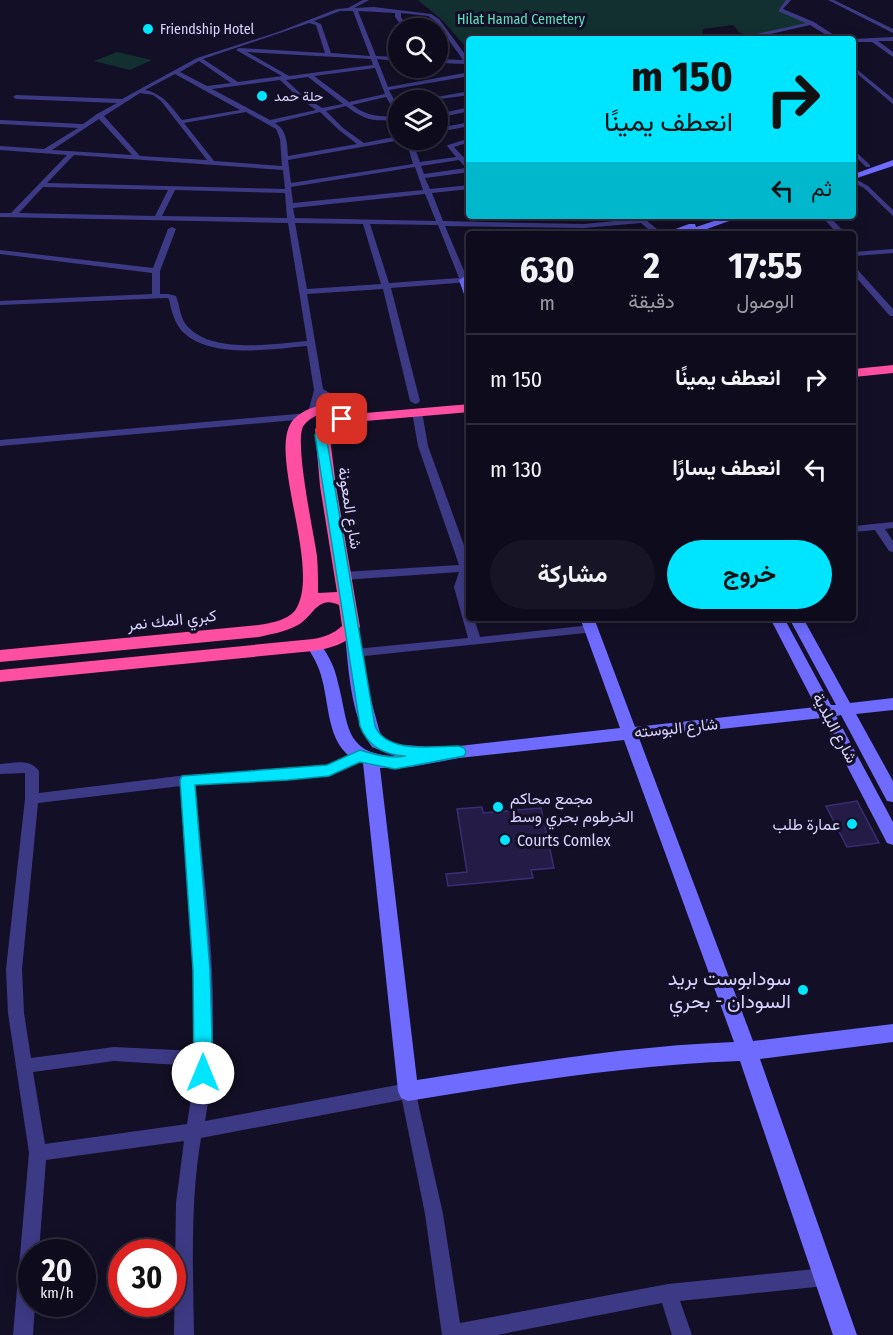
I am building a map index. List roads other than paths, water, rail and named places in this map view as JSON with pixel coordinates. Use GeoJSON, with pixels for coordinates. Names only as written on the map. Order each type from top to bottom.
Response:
{"type":"FeatureCollection","features":[{"type":"Feature","properties":{"kind":"highway"},"geometry":{"type":"LineString","coordinates":[[856,366],[893,363]]}},
{"type":"Feature","properties":{"kind":"highway"},"geometry":{"type":"LineString","coordinates":[[856,373],[893,369]]}},
{"type":"Feature","properties":{"kind":"highway","name":"شارع المعونة"},"geometry":{"type":"LineString","coordinates":[[351,627],[321,429],[329,422],[342,419],[466,397]]}},
{"type":"Feature","properties":{"kind":"highway","name":"شارع المعونة"},"geometry":{"type":"LineString","coordinates":[[309,414],[325,409],[364,405],[466,408]]}},
{"type":"Feature","properties":{"kind":"highway"},"geometry":{"type":"LineString","coordinates":[[308,603],[311,595],[294,459],[293,433],[296,425],[309,414]]}},
{"type":"Feature","properties":{"kind":"highway"},"geometry":{"type":"LineString","coordinates":[[308,603],[317,598],[328,597],[339,598],[348,603]]}},
{"type":"Feature","properties":{"kind":"highway","name":"كبري المك نمر"},"geometry":{"type":"LineString","coordinates":[[0,657],[268,629],[299,616],[308,603]]}},
{"type":"Feature","properties":{"kind":"highway"},"geometry":{"type":"LineString","coordinates":[[0,676],[313,645],[336,640],[351,627]]}},
{"type":"Feature","properties":{"kind":"street"},"geometry":{"type":"LineString","coordinates":[[351,8],[352,5],[367,0]]}},
{"type":"Feature","properties":{"kind":"street"},"geometry":{"type":"LineString","coordinates":[[789,0],[780,10],[812,23],[832,36]]}},
{"type":"Feature","properties":{"kind":"street"},"geometry":{"type":"LineString","coordinates":[[830,0],[893,31]]}},
{"type":"Feature","properties":{"kind":"street"},"geometry":{"type":"LineString","coordinates":[[389,2],[410,12]]}},
{"type":"Feature","properties":{"kind":"street"},"geometry":{"type":"LineString","coordinates":[[351,8],[355,10],[387,92]]}},
{"type":"Feature","properties":{"kind":"street"},"geometry":{"type":"LineString","coordinates":[[46,151],[99,115],[199,59],[351,8],[410,12],[433,17],[466,60]]}},
{"type":"Feature","properties":{"kind":"street"},"geometry":{"type":"LineString","coordinates":[[398,11],[399,18]]}},
{"type":"Feature","properties":{"kind":"street"},"geometry":{"type":"LineString","coordinates":[[875,22],[893,21]]}},
{"type":"Feature","properties":{"kind":"street"},"geometry":{"type":"LineString","coordinates":[[310,22],[318,24],[328,54]]}},
{"type":"Feature","properties":{"kind":"street"},"geometry":{"type":"LineString","coordinates":[[754,36],[812,23]]}},
{"type":"Feature","properties":{"kind":"street"},"geometry":{"type":"LineString","coordinates":[[781,31],[790,35]]}},
{"type":"Feature","properties":{"kind":"street"},"geometry":{"type":"LineString","coordinates":[[856,41],[893,39]]}},
{"type":"Feature","properties":{"kind":"street"},"geometry":{"type":"LineString","coordinates":[[873,40],[893,55]]}},
{"type":"Feature","properties":{"kind":"street"},"geometry":{"type":"LineString","coordinates":[[232,47],[284,78],[320,111],[363,145]]}},
{"type":"Feature","properties":{"kind":"street"},"geometry":{"type":"LineString","coordinates":[[239,50],[388,58]]}},
{"type":"Feature","properties":{"kind":"street"},"geometry":{"type":"LineString","coordinates":[[199,59],[236,84]]}},
{"type":"Feature","properties":{"kind":"street"},"geometry":{"type":"LineString","coordinates":[[448,61],[466,61]]}},
{"type":"Feature","properties":{"kind":"street"},"geometry":{"type":"LineString","coordinates":[[208,88],[388,66]]}},
{"type":"Feature","properties":{"kind":"street"},"geometry":{"type":"LineString","coordinates":[[856,71],[893,102]]}},
{"type":"Feature","properties":{"kind":"street"},"geometry":{"type":"LineString","coordinates":[[0,443],[309,414],[319,390],[289,206],[283,139],[279,128],[176,72]]}},
{"type":"Feature","properties":{"kind":"street"},"geometry":{"type":"LineString","coordinates":[[308,74],[346,104],[378,120],[388,118]]}},
{"type":"Feature","properties":{"kind":"street"},"geometry":{"type":"LineString","coordinates":[[271,122],[387,92],[466,75]]}},
{"type":"Feature","properties":{"kind":"street"},"geometry":{"type":"LineString","coordinates":[[139,91],[159,97],[182,122],[212,163]]}},
{"type":"Feature","properties":{"kind":"street"},"geometry":{"type":"LineString","coordinates":[[880,92],[893,91]]}},
{"type":"Feature","properties":{"kind":"street"},"geometry":{"type":"LineString","coordinates":[[448,96],[466,94]]}},
{"type":"Feature","properties":{"kind":"street"},"geometry":{"type":"LineString","coordinates":[[16,97],[123,101]]}},
{"type":"Feature","properties":{"kind":"street"},"geometry":{"type":"LineString","coordinates":[[182,122],[248,110]]}},
{"type":"Feature","properties":{"kind":"street"},"geometry":{"type":"LineString","coordinates":[[448,114],[466,110]]}},
{"type":"Feature","properties":{"kind":"street"},"geometry":{"type":"LineString","coordinates":[[99,115],[138,158]]}},
{"type":"Feature","properties":{"kind":"street"},"geometry":{"type":"LineString","coordinates":[[0,122],[82,126]]}},
{"type":"Feature","properties":{"kind":"street"},"geometry":{"type":"LineString","coordinates":[[448,128],[466,125]]}},
{"type":"Feature","properties":{"kind":"street"},"geometry":{"type":"LineString","coordinates":[[285,159],[388,140]]}},
{"type":"Feature","properties":{"kind":"street"},"geometry":{"type":"LineString","coordinates":[[466,141],[450,146],[466,165]]}},
{"type":"Feature","properties":{"kind":"street"},"geometry":{"type":"LineString","coordinates":[[1,149],[285,168]]}},
{"type":"Feature","properties":{"kind":"street"},"geometry":{"type":"LineString","coordinates":[[412,150],[421,176],[466,278]]}},
{"type":"Feature","properties":{"kind":"street"},"geometry":{"type":"LineString","coordinates":[[13,215],[72,153]]}},
{"type":"Feature","properties":{"kind":"street"},"geometry":{"type":"LineString","coordinates":[[856,154],[868,166]]}},
{"type":"Feature","properties":{"kind":"street"},"geometry":{"type":"LineString","coordinates":[[856,170],[893,157]]}},
{"type":"Feature","properties":{"kind":"street"},"geometry":{"type":"LineString","coordinates":[[43,185],[288,188],[460,158]]}},
{"type":"Feature","properties":{"kind":"street"},"geometry":{"type":"LineString","coordinates":[[856,177],[893,163]]}},
{"type":"Feature","properties":{"kind":"street"},"geometry":{"type":"LineString","coordinates":[[421,176],[466,170]]}},
{"type":"Feature","properties":{"kind":"street"},"geometry":{"type":"LineString","coordinates":[[856,180],[893,214]]}},
{"type":"Feature","properties":{"kind":"street"},"geometry":{"type":"LineString","coordinates":[[289,206],[466,187]]}},
{"type":"Feature","properties":{"kind":"street"},"geometry":{"type":"LineString","coordinates":[[157,218],[173,188]]}},
{"type":"Feature","properties":{"kind":"street"},"geometry":{"type":"LineString","coordinates":[[0,214],[584,226],[640,219],[654,231]]}},
{"type":"Feature","properties":{"kind":"street"},"geometry":{"type":"LineString","coordinates":[[504,219],[512,231]]}},
{"type":"Feature","properties":{"kind":"street"},"geometry":{"type":"LineString","coordinates":[[676,231],[711,219]]}},
{"type":"Feature","properties":{"kind":"street"},"geometry":{"type":"LineString","coordinates":[[693,231],[729,219]]}},
{"type":"Feature","properties":{"kind":"street"},"geometry":{"type":"LineString","coordinates":[[828,219],[839,231]]}},
{"type":"Feature","properties":{"kind":"street"},"geometry":{"type":"LineString","coordinates":[[366,222],[416,406],[423,446],[466,568],[460,587],[466,609]]}},
{"type":"Feature","properties":{"kind":"street"},"geometry":{"type":"LineString","coordinates":[[584,226],[587,231]]}},
{"type":"Feature","properties":{"kind":"street"},"geometry":{"type":"LineString","coordinates":[[156,297],[156,271],[172,230]]}},
{"type":"Feature","properties":{"kind":"street"},"geometry":{"type":"LineString","coordinates":[[857,254],[893,251]]}},
{"type":"Feature","properties":{"kind":"street"},"geometry":{"type":"LineString","coordinates":[[0,252],[156,271]]}},
{"type":"Feature","properties":{"kind":"street"},"geometry":{"type":"LineString","coordinates":[[856,273],[893,314]]}},
{"type":"Feature","properties":{"kind":"street"},"geometry":{"type":"LineString","coordinates":[[303,292],[466,280]]}},
{"type":"Feature","properties":{"kind":"street"},"geometry":{"type":"LineString","coordinates":[[0,303],[172,297],[178,319],[185,330],[211,343],[253,347],[311,343]]}},
{"type":"Feature","properties":{"kind":"street"},"geometry":{"type":"LineString","coordinates":[[319,390],[340,402],[364,405]]}},
{"type":"Feature","properties":{"kind":"street"},"geometry":{"type":"LineString","coordinates":[[856,530],[893,525]]}},
{"type":"Feature","properties":{"kind":"street"},"geometry":{"type":"LineString","coordinates":[[878,526],[893,549]]}},
{"type":"Feature","properties":{"kind":"street"},"geometry":{"type":"LineString","coordinates":[[343,576],[466,568]]}},
{"type":"Feature","properties":{"kind":"street"},"geometry":{"type":"LineString","coordinates":[[469,621],[475,641]]}},
{"type":"Feature","properties":{"kind":"street","name":"شارع البلدية"},"geometry":{"type":"LineString","coordinates":[[779,621],[893,838]]}},
{"type":"Feature","properties":{"kind":"street","name":"شارع البلدية"},"geometry":{"type":"LineString","coordinates":[[798,621],[893,796]]}},
{"type":"Feature","properties":{"kind":"street"},"geometry":{"type":"LineString","coordinates":[[355,653],[475,641],[589,624],[747,1050],[845,1335]]}},
{"type":"Feature","properties":{"kind":"street"},"geometry":{"type":"LineString","coordinates":[[351,627],[364,710],[372,737],[391,750],[459,752]]}},
{"type":"Feature","properties":{"kind":"street"},"geometry":{"type":"LineString","coordinates":[[313,645],[324,660],[330,674],[342,735],[365,757],[408,1091],[434,1214],[452,1335],[668,1293],[825,1277]]}},
{"type":"Feature","properties":{"kind":"street","name":"شارع البوسته"},"geometry":{"type":"LineString","coordinates":[[459,752],[893,704]]}},
{"type":"Feature","properties":{"kind":"street"},"geometry":{"type":"LineString","coordinates":[[32,799],[187,780],[288,775],[329,770],[365,757],[395,763],[459,752]]}},
{"type":"Feature","properties":{"kind":"street"},"geometry":{"type":"LineString","coordinates":[[0,769],[27,767],[32,771],[32,799],[14,969],[16,1013],[38,1153],[22,1335]]}},
{"type":"Feature","properties":{"kind":"street"},"geometry":{"type":"LineString","coordinates":[[184,1335],[186,1184],[193,1131],[203,1086],[204,1059],[202,970],[187,780]]}},
{"type":"Feature","properties":{"kind":"street"},"geometry":{"type":"LineString","coordinates":[[38,1153],[193,1131],[408,1091],[574,1065],[673,1054],[747,1050],[893,1032]]}},
{"type":"Feature","properties":{"kind":"street"},"geometry":{"type":"LineString","coordinates":[[25,1066],[114,1054],[204,1059]]}},
{"type":"Feature","properties":{"kind":"street"},"geometry":{"type":"LineString","coordinates":[[668,1293],[682,1335]]}},
{"type":"Feature","properties":{"kind":"place","name":"Friendship Hotel"},"geometry":{"type":"Point","coordinates":[148,29]}},
{"type":"Feature","properties":{"kind":"place","name":"حلة حمد"},"geometry":{"type":"Point","coordinates":[262,96]}},
{"type":"Feature","properties":{"kind":"place","name":"مجمع محاكم الخرطوم بحري وسط"},"geometry":{"type":"Point","coordinates":[498,807]}},
{"type":"Feature","properties":{"kind":"place","name":"عمارة طلب"},"geometry":{"type":"Point","coordinates":[852,824]}},
{"type":"Feature","properties":{"kind":"place","name":"Courts Comlex"},"geometry":{"type":"Point","coordinates":[505,840]}},
{"type":"Feature","properties":{"kind":"place","name":"سودابوست بريد السودان - بحري"},"geometry":{"type":"Point","coordinates":[803,990]}},
{"type":"Feature","properties":{"kind":"park label","name":"Hilat Hamad Cemetery"},"geometry":{"type":"Point","coordinates":[521,19]}}]}
